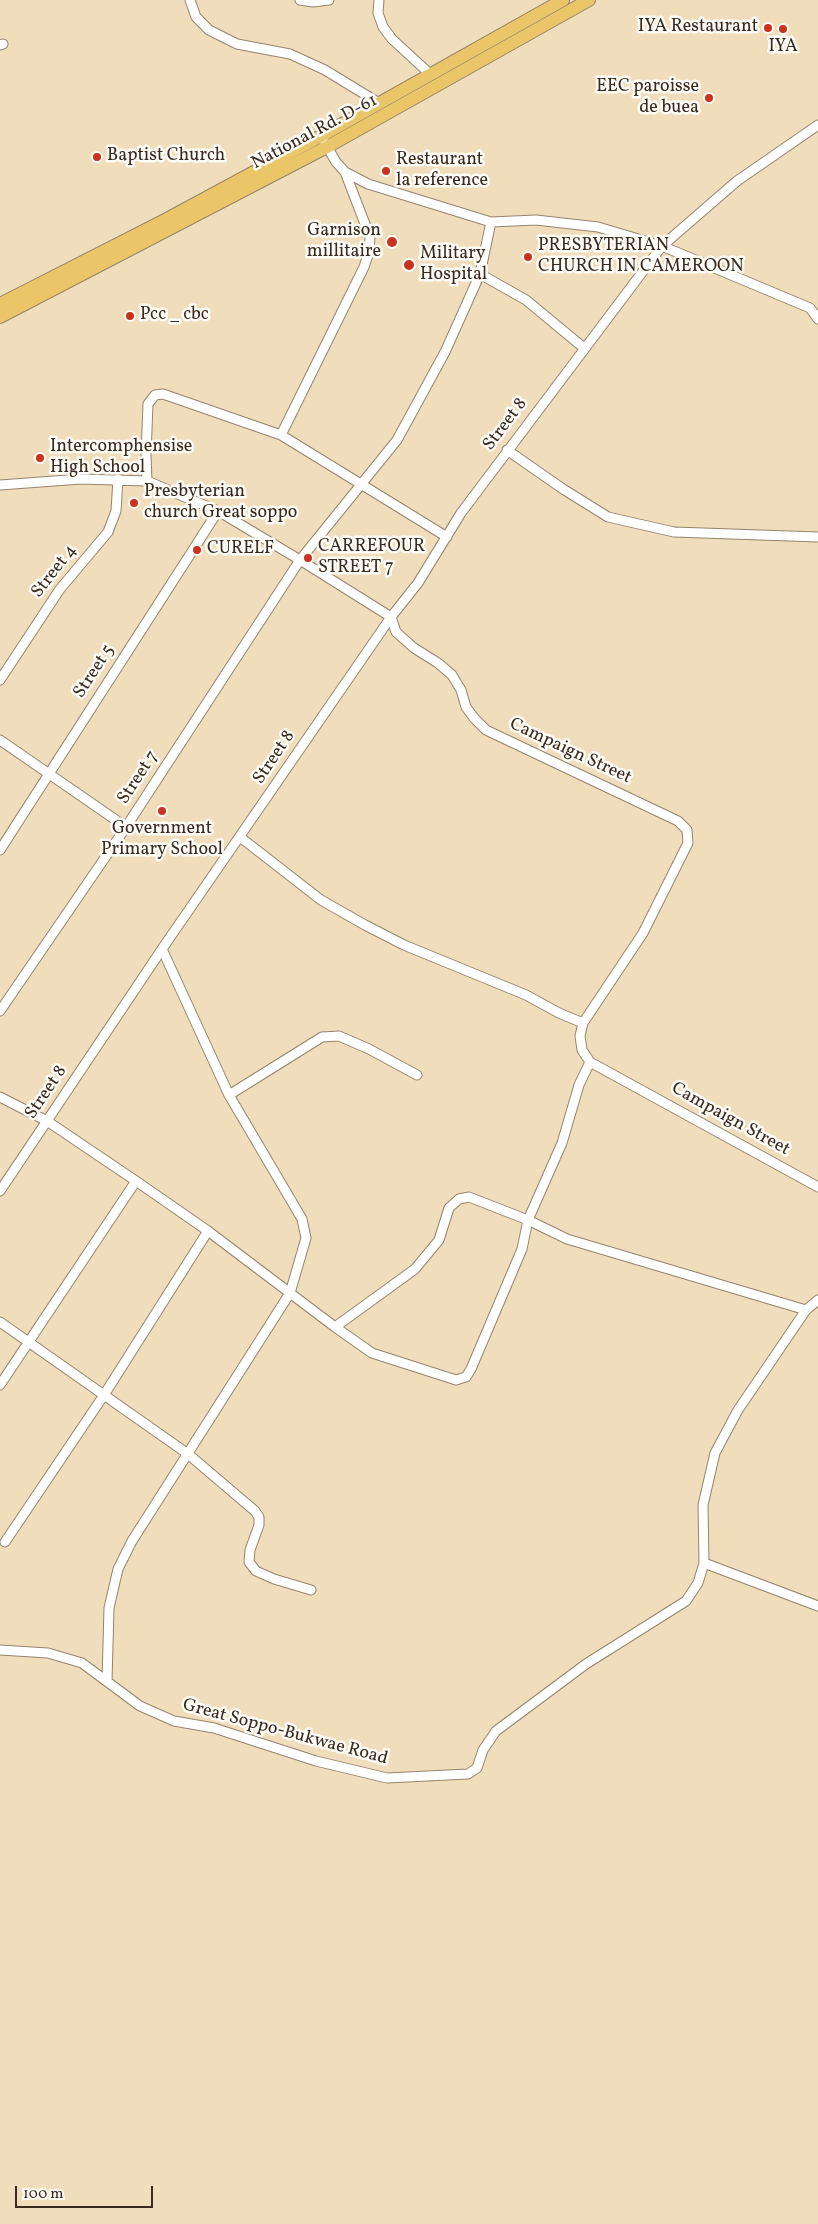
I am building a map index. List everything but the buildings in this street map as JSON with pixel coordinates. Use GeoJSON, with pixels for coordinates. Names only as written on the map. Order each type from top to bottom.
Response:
{"type":"FeatureCollection","features":[{"type":"Feature","properties":{"kind":"highway","name":"National Rd. D-61"},"geometry":{"type":"LineString","coordinates":[[0,304],[164,220],[324,142],[379,103],[563,0]]}},
{"type":"Feature","properties":{"kind":"highway","name":"National Rd. D-61"},"geometry":{"type":"LineString","coordinates":[[0,317],[589,0]]}},
{"type":"Feature","properties":{"kind":"street"},"geometry":{"type":"LineString","coordinates":[[190,0],[196,17],[209,30],[237,44],[290,54],[332,75],[379,103]]}},
{"type":"Feature","properties":{"kind":"street"},"geometry":{"type":"LineString","coordinates":[[300,0],[313,2],[329,0]]}},
{"type":"Feature","properties":{"kind":"street"},"geometry":{"type":"LineString","coordinates":[[379,0],[378,13],[383,27],[392,39],[430,74]]}},
{"type":"Feature","properties":{"kind":"street","name":"Street 8"},"geometry":{"type":"LineString","coordinates":[[0,1191],[162,949],[391,617],[418,583],[460,513],[662,246],[737,181],[818,125]]}},
{"type":"Feature","properties":{"kind":"street"},"geometry":{"type":"LineString","coordinates":[[324,142],[336,162],[345,172],[368,184],[491,222],[536,220],[598,228],[662,246],[814,308],[818,319]]}},
{"type":"Feature","properties":{"kind":"street"},"geometry":{"type":"LineString","coordinates":[[280,435],[364,267],[369,252],[370,237],[345,172]]}},
{"type":"Feature","properties":{"kind":"street","name":"Street 7"},"geometry":{"type":"LineString","coordinates":[[0,1011],[126,827],[300,560],[397,440],[445,352],[480,274],[491,222]]}},
{"type":"Feature","properties":{"kind":"street"},"geometry":{"type":"LineString","coordinates":[[480,274],[526,300],[584,348]]}},
{"type":"Feature","properties":{"kind":"street"},"geometry":{"type":"LineString","coordinates":[[147,481],[148,404],[155,395],[163,394],[280,435],[447,537]]}},
{"type":"Feature","properties":{"kind":"street"},"geometry":{"type":"LineString","coordinates":[[507,450],[608,517],[674,532],[818,538]]}},
{"type":"Feature","properties":{"kind":"street","name":"Campaign Street"},"geometry":{"type":"LineString","coordinates":[[0,485],[81,479],[147,481],[218,511],[391,617],[396,632],[414,648],[438,662],[452,675],[461,690],[466,706],[474,718],[486,730],[678,821],[687,830],[688,843],[643,933],[583,1023]]}},
{"type":"Feature","properties":{"kind":"street","name":"Street 4"},"geometry":{"type":"LineString","coordinates":[[0,680],[60,589],[108,532],[116,511],[118,479]]}},
{"type":"Feature","properties":{"kind":"street","name":"Street 5"},"geometry":{"type":"LineString","coordinates":[[0,850],[218,511]]}},
{"type":"Feature","properties":{"kind":"street"},"geometry":{"type":"LineString","coordinates":[[0,740],[48,775],[126,827]]}},
{"type":"Feature","properties":{"kind":"street"},"geometry":{"type":"LineString","coordinates":[[0,1097],[48,1121],[136,1181],[208,1231],[372,1353],[456,1380],[466,1377],[522,1249],[528,1220],[562,1143],[579,1085],[590,1062],[582,1050],[580,1036],[583,1023],[559,1013],[526,995],[404,945],[365,925],[321,900],[240,837]]}},
{"type":"Feature","properties":{"kind":"street"},"geometry":{"type":"LineString","coordinates":[[107,1681],[109,1608],[118,1569],[132,1541],[290,1293],[306,1238],[302,1219],[229,1095],[162,949]]}},
{"type":"Feature","properties":{"kind":"street"},"geometry":{"type":"LineString","coordinates":[[229,1095],[322,1037],[339,1036],[369,1049],[417,1075]]}},
{"type":"Feature","properties":{"kind":"street","name":"Campaign Street"},"geometry":{"type":"LineString","coordinates":[[590,1062],[818,1187]]}},
{"type":"Feature","properties":{"kind":"street"},"geometry":{"type":"LineString","coordinates":[[0,1385],[136,1181]]}},
{"type":"Feature","properties":{"kind":"street"},"geometry":{"type":"LineString","coordinates":[[335,1327],[416,1269],[439,1240],[449,1208],[458,1199],[469,1197],[528,1220],[566,1239],[806,1310]]}},
{"type":"Feature","properties":{"kind":"street"},"geometry":{"type":"LineString","coordinates":[[5,1542],[104,1395],[208,1231]]}},
{"type":"Feature","properties":{"kind":"street","name":"Great Soppo-Bukwae Road"},"geometry":{"type":"LineString","coordinates":[[0,1650],[48,1653],[82,1663],[140,1706],[174,1721],[214,1728],[316,1761],[387,1778],[468,1774],[477,1768],[484,1750],[496,1731],[586,1664],[686,1601],[698,1583],[704,1563],[703,1505],[715,1453],[738,1410],[806,1310],[818,1300]]}},
{"type":"Feature","properties":{"kind":"street"},"geometry":{"type":"LineString","coordinates":[[0,1322],[188,1454],[256,1511],[259,1517],[259,1525],[250,1550],[249,1562],[256,1571],[274,1579],[311,1590]]}},
{"type":"Feature","properties":{"kind":"street"},"geometry":{"type":"LineString","coordinates":[[704,1563],[818,1606]]}},
{"type":"Feature","properties":{"kind":"place","name":"IYA Restaurant"},"geometry":{"type":"Point","coordinates":[768,28]}},
{"type":"Feature","properties":{"kind":"place","name":"IYA"},"geometry":{"type":"Point","coordinates":[783,29]}},
{"type":"Feature","properties":{"kind":"place","name":"EEC paroisse de buea"},"geometry":{"type":"Point","coordinates":[709,98]}},
{"type":"Feature","properties":{"kind":"place","name":"Baptist Church"},"geometry":{"type":"Point","coordinates":[97,157]}},
{"type":"Feature","properties":{"kind":"place","name":"Restaurant la reference"},"geometry":{"type":"Point","coordinates":[386,171]}},
{"type":"Feature","properties":{"kind":"place","name":"Garnison millitaire"},"geometry":{"type":"Point","coordinates":[392,242]}},
{"type":"Feature","properties":{"kind":"place","name":"PRESBYTERIAN CHURCH IN CAMEROON"},"geometry":{"type":"Point","coordinates":[528,257]}},
{"type":"Feature","properties":{"kind":"place","name":"Military Hospital"},"geometry":{"type":"Point","coordinates":[409,265]}},
{"type":"Feature","properties":{"kind":"place","name":"Pcc _ cbc"},"geometry":{"type":"Point","coordinates":[130,316]}},
{"type":"Feature","properties":{"kind":"place","name":"Intercomphensise High School"},"geometry":{"type":"Point","coordinates":[40,458]}},
{"type":"Feature","properties":{"kind":"place","name":"Presbyterian church Great soppo"},"geometry":{"type":"Point","coordinates":[134,503]}},
{"type":"Feature","properties":{"kind":"place","name":"CURELF"},"geometry":{"type":"Point","coordinates":[197,550]}},
{"type":"Feature","properties":{"kind":"place","name":"CARREFOUR STREET 7"},"geometry":{"type":"Point","coordinates":[308,558]}},
{"type":"Feature","properties":{"kind":"place","name":"Government Primary School"},"geometry":{"type":"Point","coordinates":[162,811]}}]}
